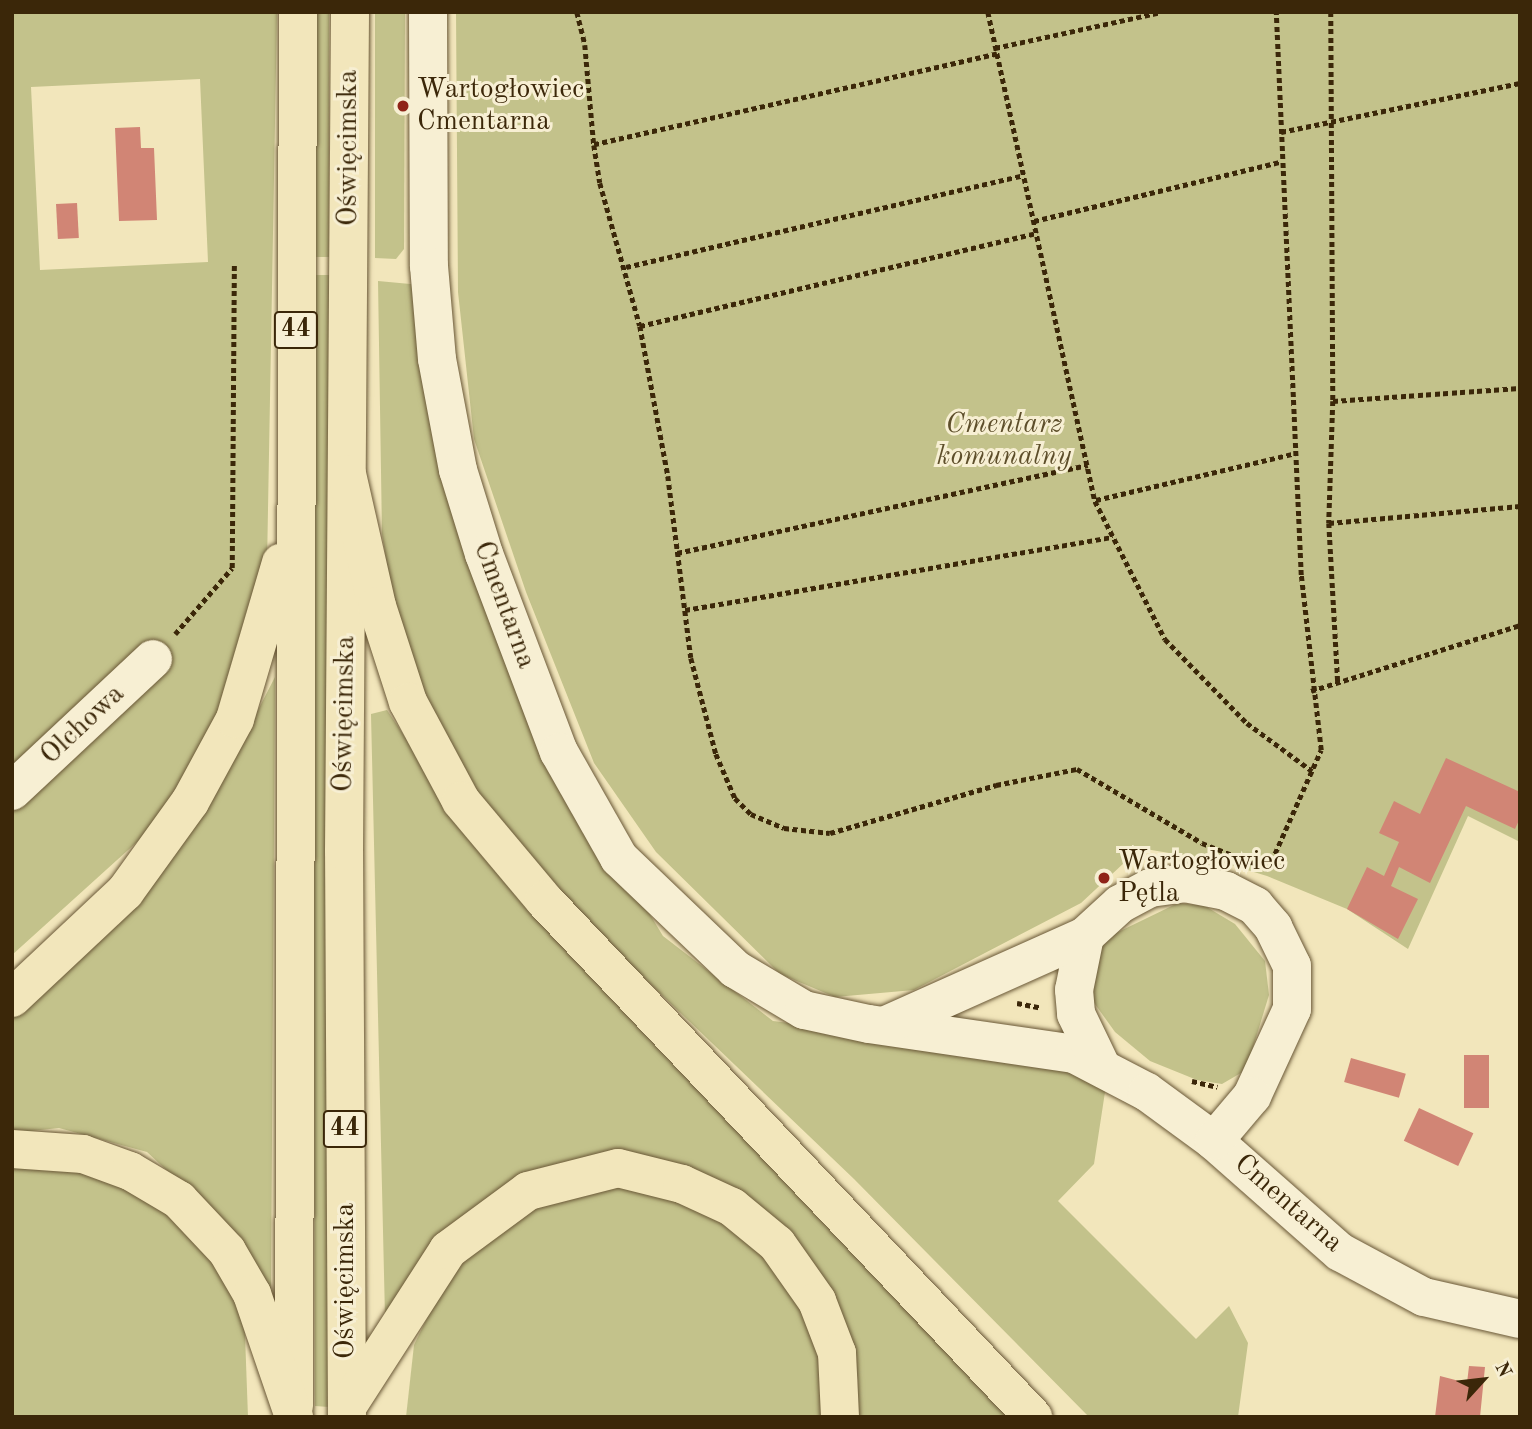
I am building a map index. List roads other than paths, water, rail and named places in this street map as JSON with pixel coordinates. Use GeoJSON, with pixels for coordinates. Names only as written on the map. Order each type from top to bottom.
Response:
{"type":"FeatureCollection","features":[{"type":"Feature","properties":{"kind":"main road","name":"Oświęcimska"},"geometry":{"type":"LineString","coordinates":[[294,1411],[298,12]]}},
{"type":"Feature","properties":{"kind":"main road","name":"Oświęcimska"},"geometry":{"type":"LineString","coordinates":[[347,1412],[350,12]]}},
{"type":"Feature","properties":{"kind":"main road"},"geometry":{"type":"LineString","coordinates":[[347,474],[377,606],[408,702],[461,801],[544,900],[1033,1417]]}},
{"type":"Feature","properties":{"kind":"main road"},"geometry":{"type":"LineString","coordinates":[[12,998],[125,892],[190,802],[235,719],[273,602],[297,489]]}},
{"type":"Feature","properties":{"kind":"main road"},"geometry":{"type":"LineString","coordinates":[[12,1149],[83,1154],[130,1171],[179,1200],[227,1251],[252,1294],[294,1411]]}},
{"type":"Feature","properties":{"kind":"main road"},"geometry":{"type":"LineString","coordinates":[[347,1412],[448,1250],[528,1191],[618,1168],[682,1184],[732,1208],[777,1244],[817,1301],[837,1353],[840,1417]]}},
{"type":"Feature","properties":{"kind":"street","name":"Cmentarna"},"geometry":{"type":"LineString","coordinates":[[428,12],[428,239],[437,359],[457,470],[472,518],[559,752],[619,858],[735,969],[804,1010],[886,1025],[1046,1047],[1101,1066],[1147,1092],[1214,1141],[1340,1252],[1424,1297],[1520,1319]]}},
{"type":"Feature","properties":{"kind":"street","name":"Olchowa"},"geometry":{"type":"LineString","coordinates":[[12,791],[153,659]]}},
{"type":"Feature","properties":{"kind":"street","name":"Cmentarna"},"geometry":{"type":"LineString","coordinates":[[886,1025],[1085,936],[1130,899],[1150,888],[1185,883],[1226,891],[1255,906],[1273,927],[1292,966],[1292,1009],[1252,1096],[1214,1141]]}},
{"type":"Feature","properties":{"kind":"street"},"geometry":{"type":"LineString","coordinates":[[1085,936],[1074,990],[1076,1014],[1101,1066]]}},
{"type":"Feature","properties":{"kind":"place","name":"Wartogłowiec Cmentarna"},"geometry":{"type":"Point","coordinates":[403,106]}},
{"type":"Feature","properties":{"kind":"place","name":"Wartogłowiec Pętla"},"geometry":{"type":"Point","coordinates":[1104,878]}},
{"type":"Feature","properties":{"kind":"park label","name":"Cmentarz komunalny"},"geometry":{"type":"Point","coordinates":[1004,441]}}]}
